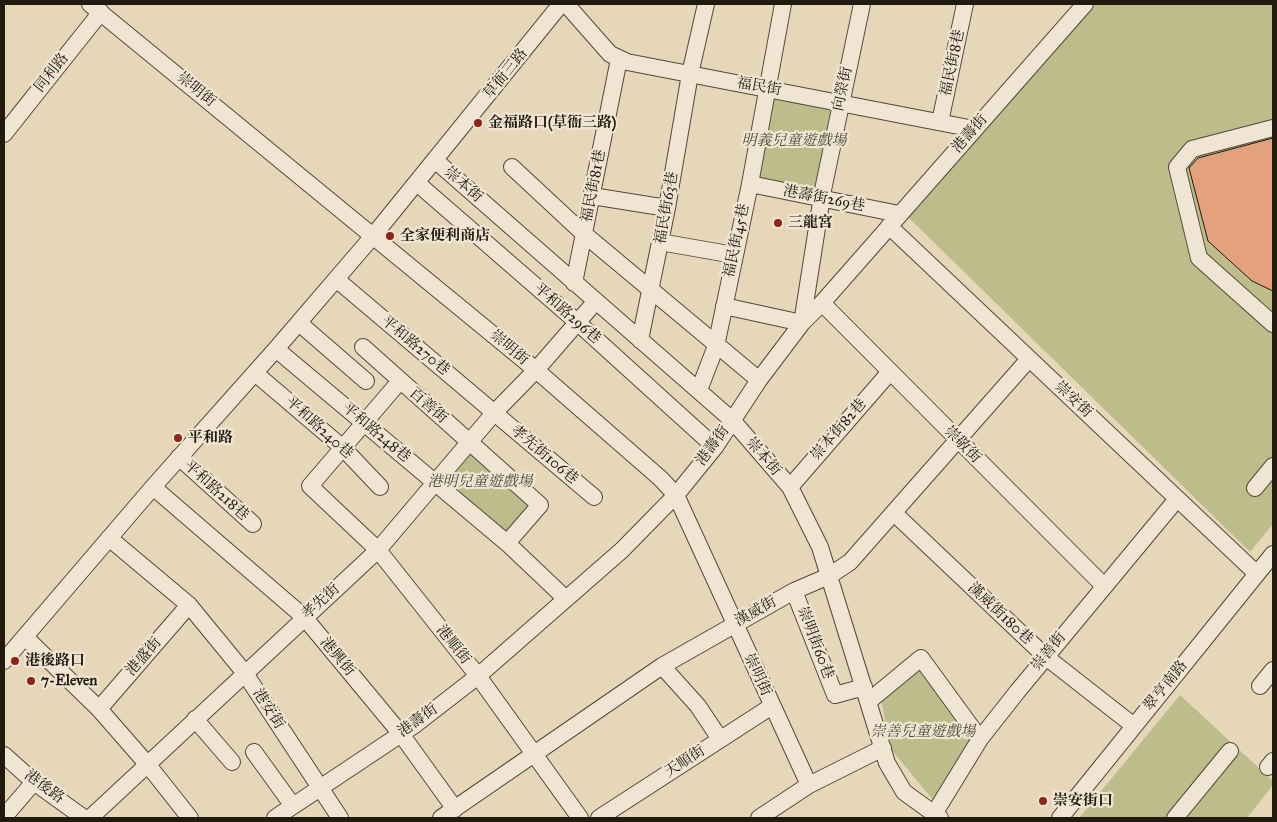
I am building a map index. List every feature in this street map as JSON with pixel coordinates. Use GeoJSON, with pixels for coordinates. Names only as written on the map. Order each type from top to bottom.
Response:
{"type":"FeatureCollection","features":[{"type":"Feature","properties":{"kind":"street","name":"草衙三路"},"geometry":{"type":"LineString","coordinates":[[374,236],[562,4]]}},
{"type":"Feature","properties":{"kind":"street","name":"福民街"},"geometry":{"type":"LineString","coordinates":[[566,4],[610,54],[619,59],[974,129]]}},
{"type":"Feature","properties":{"kind":"street","name":"福民街63巷"},"geometry":{"type":"LineString","coordinates":[[640,340],[667,208],[690,74],[706,4]]}},
{"type":"Feature","properties":{"kind":"street","name":"福民街45巷"},"geometry":{"type":"LineString","coordinates":[[699,390],[716,346],[750,184],[766,88],[783,4]]}},
{"type":"Feature","properties":{"kind":"street","name":"向榮街"},"geometry":{"type":"LineString","coordinates":[[802,323],[821,199],[862,4]]}},
{"type":"Feature","properties":{"kind":"street","name":"福民街8巷"},"geometry":{"type":"LineString","coordinates":[[940,122],[966,4]]}},
{"type":"Feature","properties":{"kind":"street","name":"港壽街"},"geometry":{"type":"LineString","coordinates":[[275,818],[401,734],[478,676],[622,550],[676,495],[715,447],[758,380],[802,323],[822,304],[974,129],[1075,7]]}},
{"type":"Feature","properties":{"kind":"street","name":"同利路"},"geometry":{"type":"LineString","coordinates":[[4,134],[96,8]]}},
{"type":"Feature","properties":{"kind":"street","name":"崇明街"},"geometry":{"type":"LineString","coordinates":[[96,8],[536,370],[660,478],[676,495],[809,785]]}},
{"type":"Feature","properties":{"kind":"street","name":"福民街81巷"},"geometry":{"type":"LineString","coordinates":[[574,283],[619,59]]}},
{"type":"Feature","properties":{"kind":"street"},"geometry":{"type":"LineString","coordinates":[[1270,316],[1199,258],[1177,167],[1192,149],[1273,128]]}},
{"type":"Feature","properties":{"kind":"street","name":"崇本街"},"geometry":{"type":"LineString","coordinates":[[436,161],[732,420],[790,487],[820,547],[887,763],[904,792],[937,816]]}},
{"type":"Feature","properties":{"kind":"street"},"geometry":{"type":"LineString","coordinates":[[512,167],[584,234],[758,380]]}},
{"type":"Feature","properties":{"kind":"street","name":"平和路296巷"},"geometry":{"type":"LineString","coordinates":[[417,183],[577,322],[715,447]]}},
{"type":"Feature","properties":{"kind":"street","name":"港壽街269巷"},"geometry":{"type":"LineString","coordinates":[[750,184],[821,199],[894,220]]}},
{"type":"Feature","properties":{"kind":"street"},"geometry":{"type":"LineString","coordinates":[[592,196],[667,208]]}},
{"type":"Feature","properties":{"kind":"street","name":"崇安街"},"geometry":{"type":"LineString","coordinates":[[894,220],[1029,359],[1257,574]]}},
{"type":"Feature","properties":{"kind":"street"},"geometry":{"type":"LineString","coordinates":[[4,661],[153,486],[255,373],[374,236]]}},
{"type":"Feature","properties":{"kind":"street"},"geometry":{"type":"LineString","coordinates":[[660,242],[734,255]]}},
{"type":"Feature","properties":{"kind":"street","name":"平和路270巷"},"geometry":{"type":"LineString","coordinates":[[336,279],[494,413]]}},
{"type":"Feature","properties":{"kind":"street","name":"孝先街"},"geometry":{"type":"LineString","coordinates":[[90,818],[244,672],[378,550],[494,413],[536,370],[596,301]]}},
{"type":"Feature","properties":{"kind":"street","name":"崇敬街"},"geometry":{"type":"LineString","coordinates":[[822,304],[1104,586]]}},
{"type":"Feature","properties":{"kind":"street"},"geometry":{"type":"LineString","coordinates":[[724,306],[802,323]]}},
{"type":"Feature","properties":{"kind":"street"},"geometry":{"type":"LineString","coordinates":[[299,323],[366,381]]}},
{"type":"Feature","properties":{"kind":"street"},"geometry":{"type":"LineString","coordinates":[[363,347],[400,382]]}},
{"type":"Feature","properties":{"kind":"street","name":"平和路248巷"},"geometry":{"type":"LineString","coordinates":[[276,349],[507,543],[565,598]]}},
{"type":"Feature","properties":{"kind":"street","name":"漢威街"},"geometry":{"type":"LineString","coordinates":[[441,818],[662,666],[794,591],[830,576],[850,562],[895,514],[957,439],[1029,359]]}},
{"type":"Feature","properties":{"kind":"street","name":"平和路240巷"},"geometry":{"type":"LineString","coordinates":[[255,373],[343,448],[380,487]]}},
{"type":"Feature","properties":{"kind":"street","name":"崇本街82巷"},"geometry":{"type":"LineString","coordinates":[[790,487],[889,373]]}},
{"type":"Feature","properties":{"kind":"street","name":"百善街"},"geometry":{"type":"LineString","coordinates":[[310,486],[400,382],[540,505],[507,543]]}},
{"type":"Feature","properties":{"kind":"street","name":"孝先街106巷"},"geometry":{"type":"LineString","coordinates":[[494,413],[594,498]]}},
{"type":"Feature","properties":{"kind":"street","name":"平和路218巷"},"geometry":{"type":"LineString","coordinates":[[179,457],[254,524]]}},
{"type":"Feature","properties":{"kind":"street"},"geometry":{"type":"LineString","coordinates":[[1255,488],[1273,466]]}},
{"type":"Feature","properties":{"kind":"street","name":"港興街"},"geometry":{"type":"LineString","coordinates":[[153,486],[304,617],[401,734],[455,809]]}},
{"type":"Feature","properties":{"kind":"street","name":"港順街"},"geometry":{"type":"LineString","coordinates":[[310,486],[378,550],[478,676],[580,818]]}},
{"type":"Feature","properties":{"kind":"street","name":"崇善街"},"geometry":{"type":"LineString","coordinates":[[937,816],[980,739],[1177,499]]}},
{"type":"Feature","properties":{"kind":"street","name":"漢威街180巷"},"geometry":{"type":"LineString","coordinates":[[895,514],[1046,657],[1134,726]]}},
{"type":"Feature","properties":{"kind":"street","name":"港安街"},"geometry":{"type":"LineString","coordinates":[[109,538],[189,605],[244,672],[340,818]]}},
{"type":"Feature","properties":{"kind":"street","name":"翠亨南路"},"geometry":{"type":"LineString","coordinates":[[1060,818],[1273,554]]}},
{"type":"Feature","properties":{"kind":"street","name":"崇明街60巷"},"geometry":{"type":"LineString","coordinates":[[794,591],[835,695],[867,694]]}},
{"type":"Feature","properties":{"kind":"street","name":"港盛街"},"geometry":{"type":"LineString","coordinates":[[99,709],[189,605]]}},
{"type":"Feature","properties":{"kind":"street"},"geometry":{"type":"LineString","coordinates":[[25,637],[99,709],[148,764],[190,818]]}},
{"type":"Feature","properties":{"kind":"street"},"geometry":{"type":"LineString","coordinates":[[867,694],[921,658],[980,739]]}},
{"type":"Feature","properties":{"kind":"street"},"geometry":{"type":"LineString","coordinates":[[662,666],[698,706],[720,739]]}},
{"type":"Feature","properties":{"kind":"street"},"geometry":{"type":"LineString","coordinates":[[1260,686],[1273,670]]}},
{"type":"Feature","properties":{"kind":"street","name":"天順街"},"geometry":{"type":"LineString","coordinates":[[599,818],[772,706]]}},
{"type":"Feature","properties":{"kind":"street"},"geometry":{"type":"LineString","coordinates":[[195,719],[232,762]]}},
{"type":"Feature","properties":{"kind":"street"},"geometry":{"type":"LineString","coordinates":[[759,818],[809,785],[883,748]]}},
{"type":"Feature","properties":{"kind":"street"},"geometry":{"type":"LineString","coordinates":[[1175,818],[1230,751]]}},
{"type":"Feature","properties":{"kind":"street"},"geometry":{"type":"LineString","coordinates":[[254,752],[293,806]]}},
{"type":"Feature","properties":{"kind":"street","name":"港後路"},"geometry":{"type":"LineString","coordinates":[[4,755],[34,782],[84,818]]}},
{"type":"Feature","properties":{"kind":"street"},"geometry":{"type":"LineString","coordinates":[[4,817],[34,782]]}},
{"type":"Feature","properties":{"kind":"green space"},"geometry":{"type":"Polygon","coordinates":[[[1095,4],[1273,4],[1273,524],[1250,552],[908,217],[1095,4]]]}},
{"type":"Feature","properties":{"kind":"green space","name":"明義兒童遊戲場"},"geometry":{"type":"Polygon","coordinates":[[[769,93],[835,105],[819,190],[753,177],[769,93]]]}},
{"type":"Feature","properties":{"kind":"green space","name":"港明兒童遊戲場"},"geometry":{"type":"Polygon","coordinates":[[[475,448],[538,504],[510,538],[446,483],[475,448]]]}},
{"type":"Feature","properties":{"kind":"green space","name":"崇善兒童遊戲場"},"geometry":{"type":"Polygon","coordinates":[[[920,666],[971,740],[933,800],[890,748],[881,698],[920,666]]]}},
{"type":"Feature","properties":{"kind":"green space"},"geometry":{"type":"Polygon","coordinates":[[[1180,695],[1273,781],[1273,785],[1247,818],[1079,818],[1180,695]]]}},
{"type":"Feature","properties":{"kind":"building"},"geometry":{"type":"Polygon","coordinates":[[[1273,138],[1273,291],[1252,281],[1208,241],[1189,168],[1198,158],[1273,138]]]}},
{"type":"Feature","properties":{"kind":"place","name":"金福路口(草衙三路)"},"geometry":{"type":"Point","coordinates":[478,123]}},
{"type":"Feature","properties":{"kind":"place","name":"三龍宮"},"geometry":{"type":"Point","coordinates":[778,223]}},
{"type":"Feature","properties":{"kind":"place","name":"全家便利商店"},"geometry":{"type":"Point","coordinates":[390,236]}},
{"type":"Feature","properties":{"kind":"place","name":"平和路"},"geometry":{"type":"Point","coordinates":[178,438]}},
{"type":"Feature","properties":{"kind":"place","name":"港後路口"},"geometry":{"type":"Point","coordinates":[15,661]}},
{"type":"Feature","properties":{"kind":"place","name":"7-Eleven"},"geometry":{"type":"Point","coordinates":[31,681]}},
{"type":"Feature","properties":{"kind":"place","name":"崇安街口"},"geometry":{"type":"Point","coordinates":[1043,801]}}]}
